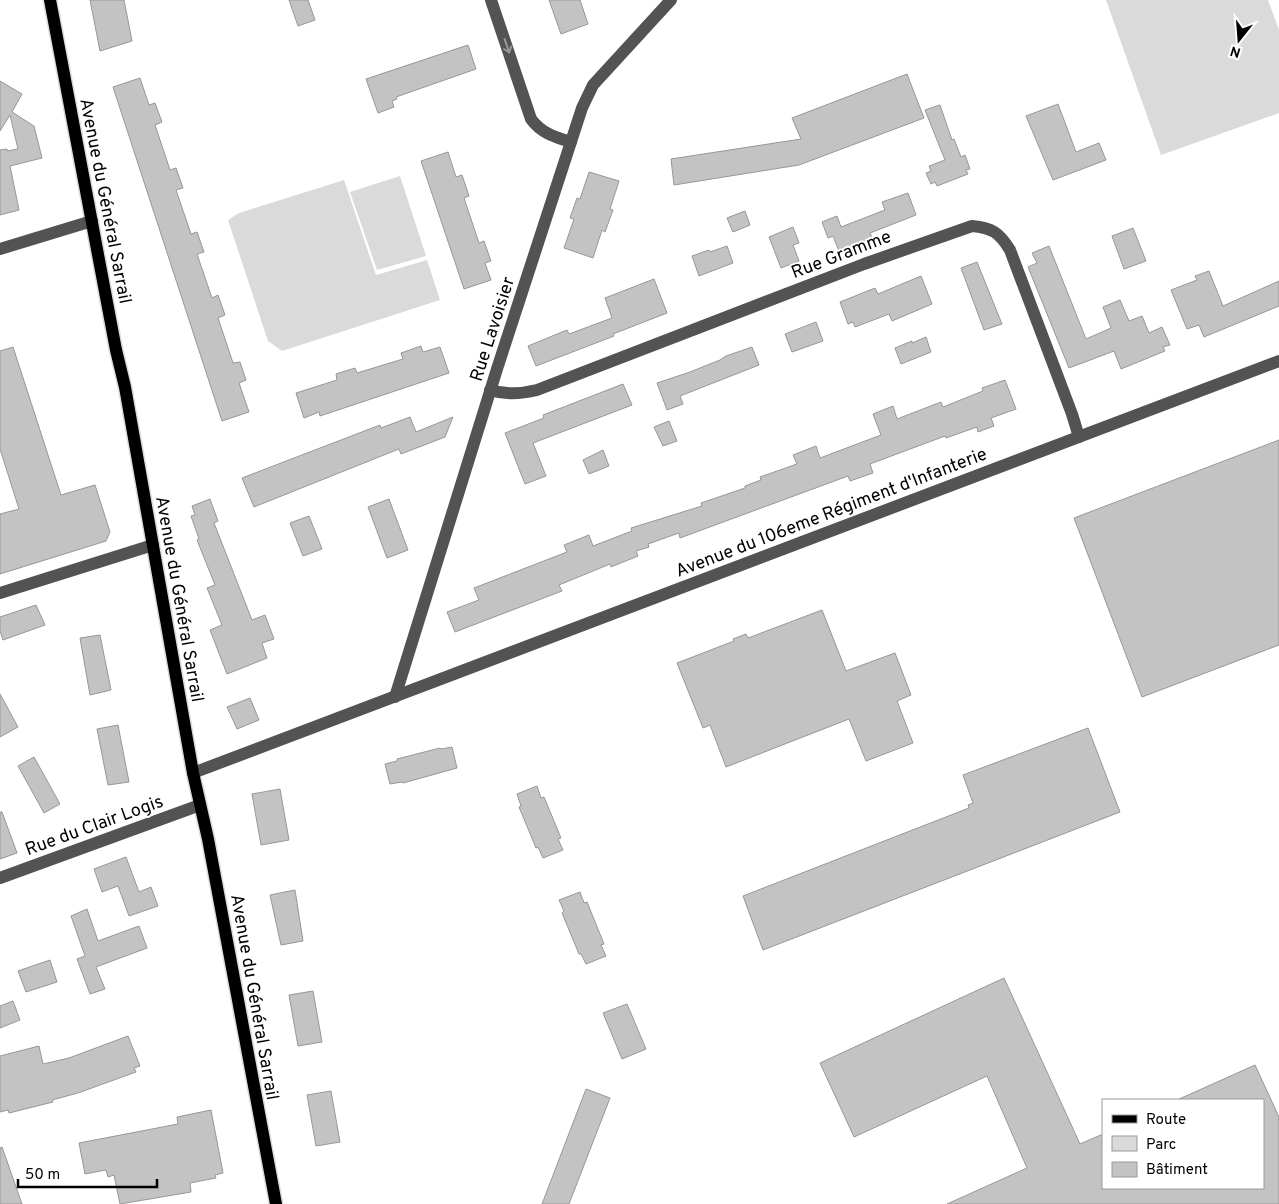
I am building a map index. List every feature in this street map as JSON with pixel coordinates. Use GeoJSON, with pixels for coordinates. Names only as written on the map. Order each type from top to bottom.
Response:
{"type":"FeatureCollection","features":[{"type":"Feature","properties":{"kind":"main road","name":"Avenue du Général Sarrail"},"geometry":{"type":"LineString","coordinates":[[50,0],[116,350],[125,386],[193,773],[208,839],[276,1204]]}},
{"type":"Feature","properties":{"kind":"street"},"geometry":{"type":"LineString","coordinates":[[491,0],[531,119],[536,127],[543,132],[571,142]]}},
{"type":"Feature","properties":{"kind":"street","name":"Rue Lavoisier"},"geometry":{"type":"LineString","coordinates":[[395,697],[490,390],[582,108],[593,85],[671,0]]}},
{"type":"Feature","properties":{"kind":"street"},"geometry":{"type":"LineString","coordinates":[[0,249],[92,221]]}},
{"type":"Feature","properties":{"kind":"street","name":"Rue Gramme"},"geometry":{"type":"LineString","coordinates":[[490,390],[498,393],[517,394],[537,390],[864,264],[972,226],[984,227],[994,231],[1002,237],[1010,250],[1072,414],[1078,437]]}},
{"type":"Feature","properties":{"kind":"street","name":"Avenue du 106eme Régiment d'Infanterie"},"geometry":{"type":"LineString","coordinates":[[193,773],[1279,361]]}},
{"type":"Feature","properties":{"kind":"street"},"geometry":{"type":"LineString","coordinates":[[0,593],[153,545]]}},
{"type":"Feature","properties":{"kind":"street","name":"Rue du Clair Logis"},"geometry":{"type":"LineString","coordinates":[[0,878],[200,804]]}},
{"type":"Feature","properties":{"kind":"green space"},"geometry":{"type":"Polygon","coordinates":[[[1106,0],[1268,0],[1279,30],[1279,113],[1161,155],[1106,0]]]}},
{"type":"Feature","properties":{"kind":"green space"},"geometry":{"type":"Polygon","coordinates":[[[400,176],[426,256],[377,270],[350,192],[400,176]]]}},
{"type":"Feature","properties":{"kind":"green space"},"geometry":{"type":"Polygon","coordinates":[[[344,180],[376,275],[427,260],[440,300],[282,351],[268,341],[228,220],[239,213],[344,180]]]}},
{"type":"Feature","properties":{"kind":"building"},"geometry":{"type":"Polygon","coordinates":[[[90,0],[124,0],[132,41],[100,51],[90,0]]]}},
{"type":"Feature","properties":{"kind":"building"},"geometry":{"type":"Polygon","coordinates":[[[289,0],[308,0],[315,20],[298,26],[289,0]]]}},
{"type":"Feature","properties":{"kind":"building"},"geometry":{"type":"Polygon","coordinates":[[[549,0],[580,0],[588,24],[561,34],[549,0]]]}},
{"type":"Feature","properties":{"kind":"building"},"geometry":{"type":"Polygon","coordinates":[[[468,45],[476,69],[396,97],[397,99],[392,101],[394,107],[378,113],[366,79],[468,45]]]}},
{"type":"Feature","properties":{"kind":"building"},"geometry":{"type":"Polygon","coordinates":[[[907,74],[924,118],[799,165],[674,185],[671,159],[801,139],[792,118],[907,74]]]}},
{"type":"Feature","properties":{"kind":"building"},"geometry":{"type":"Polygon","coordinates":[[[140,78],[149,105],[155,103],[162,122],[155,125],[170,170],[176,168],[183,188],[176,190],[191,234],[197,232],[204,252],[197,254],[212,298],[218,295],[225,315],[218,318],[233,363],[240,362],[246,380],[239,383],[249,412],[222,421],[113,87],[140,78]]]}},
{"type":"Feature","properties":{"kind":"building"},"geometry":{"type":"Polygon","coordinates":[[[0,81],[22,94],[12,112],[34,126],[42,158],[10,166],[19,210],[0,215],[0,150],[18,149],[10,115],[0,131],[0,81]]]}},
{"type":"Feature","properties":{"kind":"building"},"geometry":{"type":"Polygon","coordinates":[[[1058,104],[1076,152],[1099,143],[1106,160],[1053,180],[1026,116],[1058,104]]]}},
{"type":"Feature","properties":{"kind":"building"},"geometry":{"type":"Polygon","coordinates":[[[940,105],[952,140],[954,139],[961,157],[965,155],[970,169],[966,170],[968,174],[937,186],[935,182],[931,184],[926,173],[931,171],[929,166],[945,160],[925,110],[940,105]]]}},
{"type":"Feature","properties":{"kind":"building"},"geometry":{"type":"Polygon","coordinates":[[[448,152],[456,177],[462,175],[469,196],[464,198],[479,243],[484,241],[491,261],[485,263],[491,280],[464,289],[421,161],[448,152]]]}},
{"type":"Feature","properties":{"kind":"building"},"geometry":{"type":"Polygon","coordinates":[[[589,172],[619,181],[610,209],[613,210],[605,232],[602,230],[593,258],[564,248],[574,219],[570,218],[577,198],[580,199],[589,172]]]}},
{"type":"Feature","properties":{"kind":"building"},"geometry":{"type":"Polygon","coordinates":[[[908,193],[916,215],[870,233],[873,239],[839,251],[833,236],[828,238],[822,222],[837,216],[841,227],[885,210],[882,202],[908,193]]]}},
{"type":"Feature","properties":{"kind":"building"},"geometry":{"type":"Polygon","coordinates":[[[745,211],[750,225],[733,232],[727,218],[745,211]]]}},
{"type":"Feature","properties":{"kind":"building"},"geometry":{"type":"Polygon","coordinates":[[[793,227],[799,243],[793,245],[799,261],[781,268],[769,237],[793,227]]]}},
{"type":"Feature","properties":{"kind":"building"},"geometry":{"type":"Polygon","coordinates":[[[1133,228],[1146,261],[1124,269],[1112,236],[1133,228]]]}},
{"type":"Feature","properties":{"kind":"building"},"geometry":{"type":"Polygon","coordinates":[[[727,246],[733,263],[699,276],[692,256],[727,246]]]}},
{"type":"Feature","properties":{"kind":"building"},"geometry":{"type":"Polygon","coordinates":[[[1049,246],[1086,339],[1111,328],[1103,307],[1120,300],[1129,321],[1142,316],[1149,333],[1162,327],[1170,345],[1163,347],[1165,351],[1121,369],[1114,351],[1069,368],[1028,267],[1037,263],[1032,253],[1049,246]]]}},
{"type":"Feature","properties":{"kind":"building"},"geometry":{"type":"Polygon","coordinates":[[[977,262],[1002,324],[984,330],[961,268],[977,262]]]}},
{"type":"Feature","properties":{"kind":"building"},"geometry":{"type":"Polygon","coordinates":[[[1209,271],[1223,306],[1279,281],[1279,306],[1204,337],[1199,325],[1187,329],[1171,290],[1197,280],[1195,276],[1209,271]]]}},
{"type":"Feature","properties":{"kind":"building"},"geometry":{"type":"Polygon","coordinates":[[[921,276],[932,304],[892,321],[889,314],[855,327],[853,322],[848,324],[840,302],[875,288],[878,294],[921,276]]]}},
{"type":"Feature","properties":{"kind":"building"},"geometry":{"type":"Polygon","coordinates":[[[654,279],[667,313],[536,366],[528,346],[567,330],[569,334],[612,318],[605,298],[654,279]]]}},
{"type":"Feature","properties":{"kind":"building"},"geometry":{"type":"Polygon","coordinates":[[[816,322],[823,341],[792,352],[785,334],[816,322]]]}},
{"type":"Feature","properties":{"kind":"building"},"geometry":{"type":"Polygon","coordinates":[[[926,337],[931,352],[901,364],[895,348],[926,337]]]}},
{"type":"Feature","properties":{"kind":"building"},"geometry":{"type":"Polygon","coordinates":[[[421,346],[423,352],[440,347],[449,373],[320,416],[319,412],[304,418],[296,393],[337,380],[336,374],[355,368],[357,373],[403,359],[401,353],[421,346]]]}},
{"type":"Feature","properties":{"kind":"building"},"geometry":{"type":"Polygon","coordinates":[[[13,347],[61,495],[95,485],[110,532],[106,541],[0,574],[0,514],[19,509],[0,449],[0,351],[13,347]]]}},
{"type":"Feature","properties":{"kind":"building"},"geometry":{"type":"Polygon","coordinates":[[[752,347],[759,365],[680,396],[683,404],[667,410],[657,383],[752,347]]]}},
{"type":"Feature","properties":{"kind":"building"},"geometry":{"type":"Polygon","coordinates":[[[1005,380],[1016,409],[991,418],[994,426],[978,432],[977,427],[946,438],[945,436],[870,464],[873,473],[850,481],[848,476],[680,538],[679,533],[648,544],[649,547],[636,551],[638,556],[611,567],[610,564],[559,585],[562,591],[455,632],[447,612],[479,600],[474,588],[567,552],[564,545],[589,535],[593,546],[632,531],[631,528],[702,506],[701,503],[745,488],[745,486],[761,480],[760,477],[797,464],[793,455],[816,446],[820,458],[881,435],[873,414],[893,406],[897,419],[941,402],[943,407],[983,391],[982,388],[1005,380]]]}},
{"type":"Feature","properties":{"kind":"building"},"geometry":{"type":"Polygon","coordinates":[[[623,384],[632,405],[533,443],[546,476],[525,484],[505,433],[544,418],[543,415],[623,384]]]}},
{"type":"Feature","properties":{"kind":"building"},"geometry":{"type":"Polygon","coordinates":[[[410,417],[416,432],[453,417],[445,437],[401,454],[399,449],[254,507],[242,478],[380,425],[381,428],[410,417]]]}},
{"type":"Feature","properties":{"kind":"building"},"geometry":{"type":"Polygon","coordinates":[[[669,421],[677,441],[663,446],[654,427],[669,421]]]}},
{"type":"Feature","properties":{"kind":"building"},"geometry":{"type":"Polygon","coordinates":[[[1279,440],[1279,645],[1142,697],[1074,518],[1279,440]]]}},
{"type":"Feature","properties":{"kind":"building"},"geometry":{"type":"Polygon","coordinates":[[[603,450],[609,466],[589,474],[583,460],[603,450]]]}},
{"type":"Feature","properties":{"kind":"building"},"geometry":{"type":"Polygon","coordinates":[[[210,499],[218,521],[214,523],[252,620],[265,615],[274,639],[262,643],[267,658],[227,674],[210,630],[222,625],[207,588],[215,585],[197,540],[199,539],[191,516],[195,515],[192,506],[210,499]]]}},
{"type":"Feature","properties":{"kind":"building"},"geometry":{"type":"Polygon","coordinates":[[[389,499],[408,550],[387,558],[368,507],[389,499]]]}},
{"type":"Feature","properties":{"kind":"building"},"geometry":{"type":"Polygon","coordinates":[[[309,516],[322,549],[303,556],[290,523],[309,516]]]}},
{"type":"Feature","properties":{"kind":"building"},"geometry":{"type":"Polygon","coordinates":[[[36,605],[45,625],[3,640],[0,631],[0,617],[36,605]]]}},
{"type":"Feature","properties":{"kind":"building"},"geometry":{"type":"Polygon","coordinates":[[[822,610],[846,671],[895,653],[911,695],[897,701],[913,743],[866,761],[849,719],[726,767],[710,725],[703,728],[677,663],[734,641],[733,639],[746,634],[748,638],[822,610]]]}},
{"type":"Feature","properties":{"kind":"building"},"geometry":{"type":"Polygon","coordinates":[[[100,635],[111,690],[90,695],[80,638],[100,635]]]}},
{"type":"Feature","properties":{"kind":"building"},"geometry":{"type":"Polygon","coordinates":[[[0,694],[18,727],[0,737],[0,694]]]}},
{"type":"Feature","properties":{"kind":"building"},"geometry":{"type":"Polygon","coordinates":[[[250,698],[259,720],[237,729],[227,707],[250,698]]]}},
{"type":"Feature","properties":{"kind":"building"},"geometry":{"type":"Polygon","coordinates":[[[118,725],[129,782],[108,785],[97,729],[118,725]]]}},
{"type":"Feature","properties":{"kind":"building"},"geometry":{"type":"Polygon","coordinates":[[[1088,728],[1120,812],[763,950],[743,896],[969,808],[968,805],[973,803],[963,775],[1088,728]]]}},
{"type":"Feature","properties":{"kind":"building"},"geometry":{"type":"Polygon","coordinates":[[[452,747],[457,768],[403,783],[390,784],[385,764],[440,748],[452,747]]]}},
{"type":"Feature","properties":{"kind":"building"},"geometry":{"type":"Polygon","coordinates":[[[34,757],[60,804],[44,813],[18,766],[34,757]]]}},
{"type":"Feature","properties":{"kind":"building"},"geometry":{"type":"Polygon","coordinates":[[[537,786],[541,798],[544,797],[561,838],[558,839],[563,850],[543,858],[538,847],[536,848],[519,807],[521,806],[517,794],[537,786]]]}},
{"type":"Feature","properties":{"kind":"building"},"geometry":{"type":"Polygon","coordinates":[[[280,789],[289,840],[261,845],[252,794],[280,789]]]}},
{"type":"Feature","properties":{"kind":"building"},"geometry":{"type":"Polygon","coordinates":[[[0,812],[2,812],[17,853],[0,859],[0,812]]]}},
{"type":"Feature","properties":{"kind":"building"},"geometry":{"type":"Polygon","coordinates":[[[126,857],[139,892],[151,887],[158,906],[129,916],[118,886],[102,892],[94,869],[126,857]]]}},
{"type":"Feature","properties":{"kind":"building"},"geometry":{"type":"Polygon","coordinates":[[[295,890],[303,941],[281,945],[270,895],[295,890]]]}},
{"type":"Feature","properties":{"kind":"building"},"geometry":{"type":"Polygon","coordinates":[[[580,892],[584,903],[587,902],[604,944],[601,945],[606,956],[586,964],[581,954],[579,954],[562,913],[564,911],[559,900],[580,892]]]}},
{"type":"Feature","properties":{"kind":"building"},"geometry":{"type":"Polygon","coordinates":[[[87,909],[98,941],[139,926],[147,948],[96,967],[105,989],[90,994],[77,959],[85,956],[71,916],[87,909]]]}},
{"type":"Feature","properties":{"kind":"building"},"geometry":{"type":"Polygon","coordinates":[[[50,960],[57,982],[26,992],[18,971],[50,960]]]}},
{"type":"Feature","properties":{"kind":"building"},"geometry":{"type":"Polygon","coordinates":[[[1004,978],[1080,1144],[1102,1134],[1102,1189],[1264,1189],[1264,1099],[1179,1099],[1255,1065],[1279,1117],[1279,1204],[947,1204],[1027,1168],[987,1076],[854,1137],[820,1063],[1004,978]]]}},
{"type":"Feature","properties":{"kind":"building"},"geometry":{"type":"Polygon","coordinates":[[[313,991],[322,1042],[298,1046],[289,995],[313,991]]]}},
{"type":"Feature","properties":{"kind":"building"},"geometry":{"type":"Polygon","coordinates":[[[13,1001],[20,1020],[0,1028],[0,1006],[13,1001]]]}},
{"type":"Feature","properties":{"kind":"building"},"geometry":{"type":"Polygon","coordinates":[[[627,1004],[646,1049],[622,1059],[603,1013],[627,1004]]]}},
{"type":"Feature","properties":{"kind":"building"},"geometry":{"type":"Polygon","coordinates":[[[128,1036],[140,1066],[134,1068],[136,1072],[78,1093],[52,1100],[53,1102],[9,1113],[8,1110],[0,1112],[0,1056],[39,1046],[43,1064],[69,1058],[128,1036]]]}},
{"type":"Feature","properties":{"kind":"building"},"geometry":{"type":"Polygon","coordinates":[[[586,1089],[610,1098],[569,1204],[542,1204],[586,1089]]]}},
{"type":"Feature","properties":{"kind":"building"},"geometry":{"type":"Polygon","coordinates":[[[331,1091],[340,1142],[316,1146],[307,1095],[331,1091]]]}},
{"type":"Feature","properties":{"kind":"building"},"geometry":{"type":"Polygon","coordinates":[[[211,1110],[223,1173],[215,1175],[216,1178],[190,1183],[191,1192],[120,1204],[114,1175],[108,1177],[106,1170],[85,1174],[79,1143],[178,1124],[177,1117],[211,1110]]]}},
{"type":"Feature","properties":{"kind":"building"},"geometry":{"type":"Polygon","coordinates":[[[2,1147],[22,1204],[0,1204],[0,1148],[2,1147]]]}}]}
